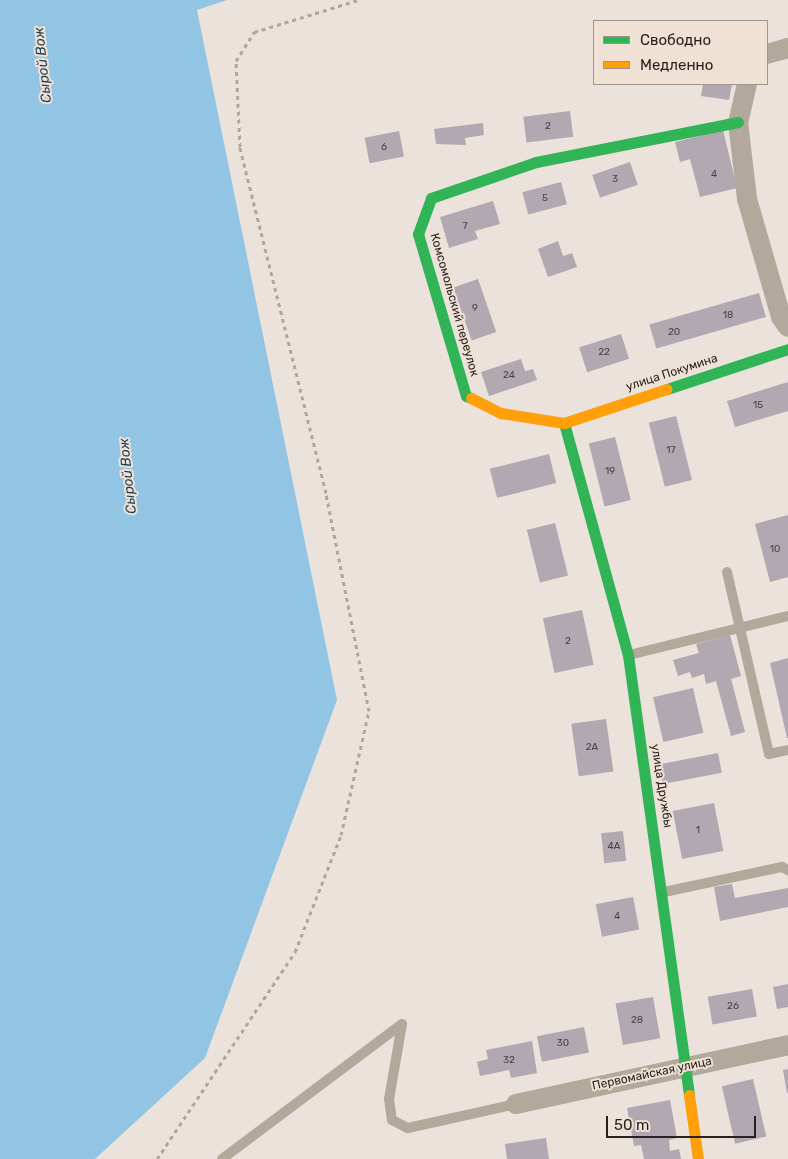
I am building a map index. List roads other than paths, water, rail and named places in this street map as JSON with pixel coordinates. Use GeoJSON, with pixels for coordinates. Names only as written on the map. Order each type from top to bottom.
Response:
{"type":"FeatureCollection","features":[{"type":"Feature","properties":{"kind":"street"},"geometry":{"type":"LineString","coordinates":[[768,54],[788,48]]}},
{"type":"Feature","properties":{"kind":"street"},"geometry":{"type":"LineString","coordinates":[[747,85],[738,122],[747,199],[782,317],[788,328]]}},
{"type":"Feature","properties":{"kind":"street","name":"Комсомольский переулок"},"geometry":{"type":"LineString","coordinates":[[564,423],[501,413],[466,396],[418,234],[430,198],[536,162],[738,122]]}},
{"type":"Feature","properties":{"kind":"street","name":"улица Покумина"},"geometry":{"type":"LineString","coordinates":[[564,423],[788,349]]}},
{"type":"Feature","properties":{"kind":"street","name":"улица Дружбы"},"geometry":{"type":"LineString","coordinates":[[564,423],[628,655],[664,892],[684,1068],[698,1159]]}},
{"type":"Feature","properties":{"kind":"street","name":"Первомайская улица"},"geometry":{"type":"LineString","coordinates":[[516,1104],[788,1045]]}},
{"type":"Feature","properties":{"kind":"lane"},"geometry":{"type":"LineString","coordinates":[[727,572],[769,754],[788,750]]}},
{"type":"Feature","properties":{"kind":"lane"},"geometry":{"type":"LineString","coordinates":[[628,655],[738,626],[788,616]]}},
{"type":"Feature","properties":{"kind":"lane"},"geometry":{"type":"LineString","coordinates":[[664,892],[782,867],[788,870]]}},
{"type":"Feature","properties":{"kind":"lane"},"geometry":{"type":"LineString","coordinates":[[222,1159],[402,1024],[389,1099],[392,1120],[408,1128],[516,1104]]}},
{"type":"Feature","properties":{"kind":"water","name":"Сырой Вож"},"geometry":{"type":"Polygon","coordinates":[[[0,0],[227,0],[197,10],[337,700],[205,1058],[95,1159],[0,1159],[0,0]]]}}]}
